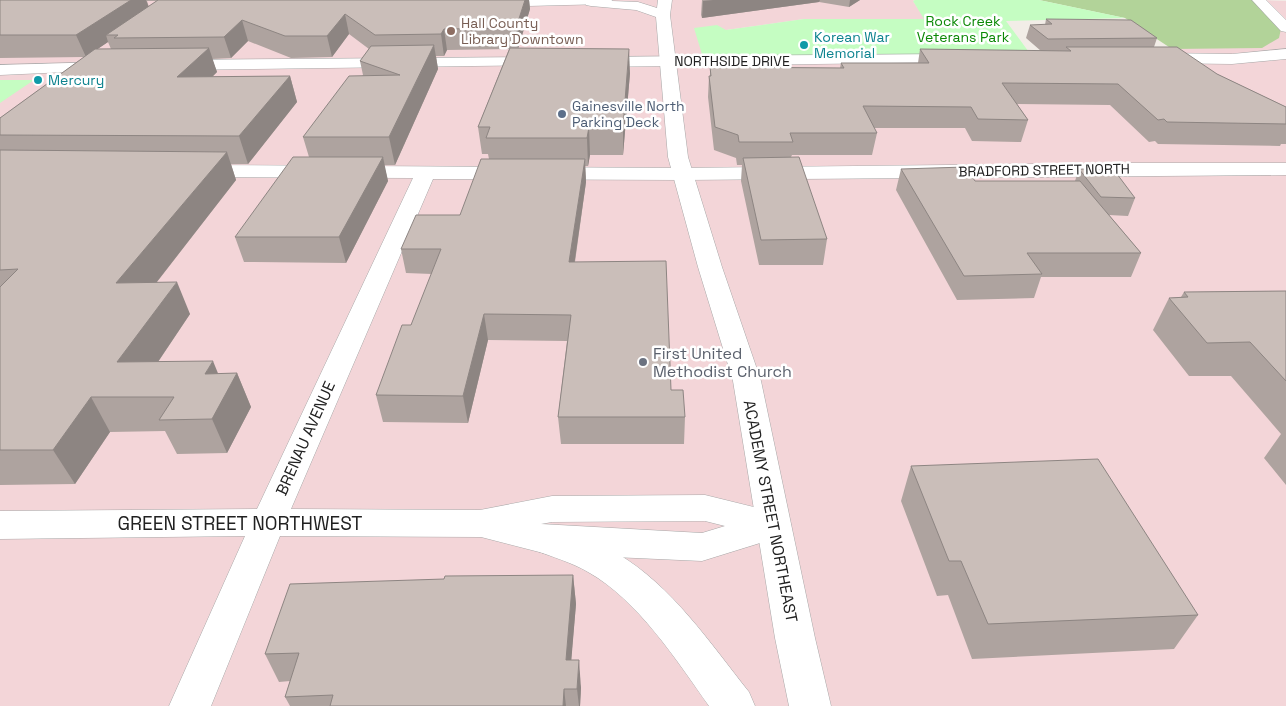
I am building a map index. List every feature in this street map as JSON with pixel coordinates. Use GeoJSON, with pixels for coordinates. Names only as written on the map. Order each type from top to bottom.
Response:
{"type":"FeatureCollection","features":[{"type":"Feature","properties":{"kind":"street"},"geometry":{"type":"LineString","coordinates":[[591,2],[606,0]]}},
{"type":"Feature","properties":{"kind":"street"},"geometry":{"type":"LineString","coordinates":[[1259,0],[1286,28]]}},
{"type":"Feature","properties":{"kind":"street"},"geometry":{"type":"LineString","coordinates":[[479,4],[591,2],[664,8]]}},
{"type":"Feature","properties":{"kind":"street","name":"ACADEMY STREET NORTHEAST"},"geometry":{"type":"LineString","coordinates":[[664,8],[678,157],[747,381],[810,706]]}},
{"type":"Feature","properties":{"kind":"street"},"geometry":{"type":"LineString","coordinates":[[1146,58],[1232,59],[1286,54]]}},
{"type":"Feature","properties":{"kind":"street"},"geometry":{"type":"LineString","coordinates":[[60,85],[102,55]]}},
{"type":"Feature","properties":{"kind":"street","name":"NORTHSIDE DRIVE"},"geometry":{"type":"LineString","coordinates":[[576,62],[967,59]]}},
{"type":"Feature","properties":{"kind":"street"},"geometry":{"type":"LineString","coordinates":[[166,66],[557,62]]}},
{"type":"Feature","properties":{"kind":"street"},"geometry":{"type":"LineString","coordinates":[[0,70],[82,69],[120,66]]}},
{"type":"Feature","properties":{"kind":"street","name":"BRADFORD STREET NORTH"},"geometry":{"type":"LineString","coordinates":[[176,171],[683,174],[1286,169]]}},
{"type":"Feature","properties":{"kind":"street","name":"BRENAU AVENUE"},"geometry":{"type":"LineString","coordinates":[[190,706],[267,521],[362,308],[426,172]]}},
{"type":"Feature","properties":{"kind":"street","name":"GREEN STREET NORTHWEST"},"geometry":{"type":"LineString","coordinates":[[0,525],[267,521],[480,524],[552,509],[705,508],[774,525]]}},
{"type":"Feature","properties":{"kind":"street","name":"GREEN STREET NORTHWEST"},"geometry":{"type":"LineString","coordinates":[[480,524],[547,540],[702,547],[774,525]]}},
{"type":"Feature","properties":{"kind":"street"},"geometry":{"type":"LineString","coordinates":[[547,540],[605,564],[639,591],[677,632],[734,706]]}},
{"type":"Feature","properties":{"kind":"shaded area"},"geometry":{"type":"Polygon","coordinates":[[[0,0],[915,0],[913,1],[925,19],[804,19],[726,30],[704,61],[1172,49],[1259,0],[1286,1],[1286,706],[0,706],[0,0]]]}},
{"type":"Feature","properties":{"kind":"green space"},"geometry":{"type":"Polygon","coordinates":[[[1039,0],[1259,0],[1282,24],[1279,38],[1262,48],[1172,49],[1125,18],[1039,0]]]}},
{"type":"Feature","properties":{"kind":"green space","name":"Rock Creek Veterans Park"},"geometry":{"type":"Polygon","coordinates":[[[1039,0],[1125,18],[1006,21],[1034,59],[704,61],[694,28],[717,25],[726,30],[804,19],[924,19],[913,1],[1039,0]]]}},
{"type":"Feature","properties":{"kind":"green space"},"geometry":{"type":"Polygon","coordinates":[[[0,80],[34,80],[0,103],[0,80]]]}},
{"type":"Feature","properties":{"kind":"building"},"geometry":{"type":"Polygon","coordinates":[[[0,0],[131,0],[76,35],[0,35],[0,0]]]}},
{"type":"Feature","properties":{"kind":"building"},"geometry":{"type":"Polygon","coordinates":[[[158,0],[525,0],[516,28],[444,29],[441,34],[375,35],[345,14],[327,36],[285,36],[242,20],[224,37],[114,38],[118,35],[106,35],[158,0]]]}},
{"type":"Feature","properties":{"kind":"building"},"geometry":{"type":"Polygon","coordinates":[[[1046,19],[1131,20],[1157,38],[1048,39],[1030,25],[1052,24],[1046,19]]]}},
{"type":"Feature","properties":{"kind":"building"},"geometry":{"type":"Polygon","coordinates":[[[434,45],[389,137],[303,137],[349,76],[400,75],[360,61],[371,46],[434,45]]]}},
{"type":"Feature","properties":{"kind":"building"},"geometry":{"type":"Polygon","coordinates":[[[1066,47],[1177,47],[1217,74],[1286,107],[1286,124],[1167,122],[1164,119],[1158,120],[1118,84],[1002,83],[1028,120],[978,119],[971,107],[863,106],[877,133],[790,133],[793,142],[739,142],[738,135],[715,127],[709,76],[711,76],[710,67],[844,68],[841,63],[929,63],[920,49],[1071,51],[1066,47]]]}},
{"type":"Feature","properties":{"kind":"building"},"geometry":{"type":"Polygon","coordinates":[[[209,48],[177,77],[290,76],[239,136],[0,135],[0,118],[95,49],[209,48]]]}},
{"type":"Feature","properties":{"kind":"building","name":"Gainesville North Parking Deck"},"geometry":{"type":"Polygon","coordinates":[[[510,48],[629,49],[623,127],[589,127],[587,138],[486,138],[490,127],[478,127],[510,48]]]}},
{"type":"Feature","properties":{"kind":"building"},"geometry":{"type":"Polygon","coordinates":[[[0,150],[227,152],[116,283],[177,282],[117,362],[213,361],[205,374],[237,373],[212,419],[159,420],[174,397],[91,397],[53,450],[0,450],[0,287],[18,269],[0,270],[0,150]]]}},
{"type":"Feature","properties":{"kind":"building"},"geometry":{"type":"Polygon","coordinates":[[[293,157],[383,157],[339,237],[235,237],[293,157]]]}},
{"type":"Feature","properties":{"kind":"building"},"geometry":{"type":"Polygon","coordinates":[[[799,157],[827,239],[761,240],[743,158],[799,157]]]}},
{"type":"Feature","properties":{"kind":"building"},"geometry":{"type":"Polygon","coordinates":[[[481,159],[585,159],[569,262],[666,261],[671,390],[683,390],[685,417],[558,417],[571,315],[484,314],[463,396],[376,395],[402,325],[411,325],[441,249],[401,249],[416,215],[460,215],[481,159]]]}},
{"type":"Feature","properties":{"kind":"building"},"geometry":{"type":"Polygon","coordinates":[[[965,167],[975,181],[1080,181],[1141,253],[1027,253],[1042,274],[964,276],[901,169],[965,167]]]}},
{"type":"Feature","properties":{"kind":"building"},"geometry":{"type":"Polygon","coordinates":[[[1079,169],[1114,170],[1135,198],[1101,197],[1079,169]]]}},
{"type":"Feature","properties":{"kind":"building"},"geometry":{"type":"Polygon","coordinates":[[[1286,291],[1286,381],[1250,342],[1207,343],[1169,298],[1188,297],[1184,292],[1286,291]]]}},
{"type":"Feature","properties":{"kind":"building"},"geometry":{"type":"Polygon","coordinates":[[[1098,459],[1198,615],[988,624],[961,561],[949,561],[911,466],[1098,459]]]}},
{"type":"Feature","properties":{"kind":"building"},"geometry":{"type":"Polygon","coordinates":[[[573,575],[566,660],[579,660],[577,689],[564,689],[563,706],[330,706],[333,695],[285,697],[299,653],[265,654],[290,584],[444,579],[445,576],[573,575]]]}},
{"type":"Feature","properties":{"kind":"place","name":"Hall County Library Downtown"},"geometry":{"type":"Point","coordinates":[451,31]}},
{"type":"Feature","properties":{"kind":"place","name":"Korean War Memorial"},"geometry":{"type":"Point","coordinates":[804,45]}},
{"type":"Feature","properties":{"kind":"place","name":"Mercury"},"geometry":{"type":"Point","coordinates":[38,80]}},
{"type":"Feature","properties":{"kind":"place","name":"Gainesville North Parking Deck"},"geometry":{"type":"Point","coordinates":[562,114]}},
{"type":"Feature","properties":{"kind":"place","name":"First United Methodist Church"},"geometry":{"type":"Point","coordinates":[643,362]}}]}
